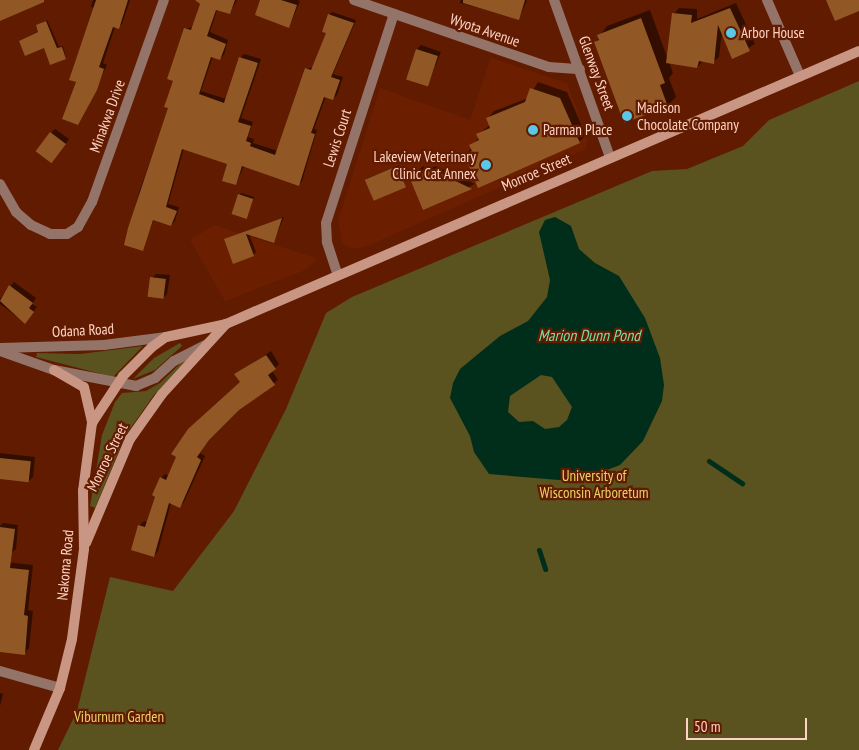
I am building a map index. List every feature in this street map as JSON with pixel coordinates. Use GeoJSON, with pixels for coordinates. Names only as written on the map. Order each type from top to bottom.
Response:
{"type":"FeatureCollection","features":[{"type":"Feature","properties":{"kind":"main road","name":"Monroe Street"},"geometry":{"type":"LineString","coordinates":[[117,384],[134,363],[166,336],[226,324],[337,273],[859,50]]}},
{"type":"Feature","properties":{"kind":"main road","name":"Monroe Street"},"geometry":{"type":"LineString","coordinates":[[84,549],[130,440],[162,394],[212,342],[226,324]]}},
{"type":"Feature","properties":{"kind":"main road"},"geometry":{"type":"LineString","coordinates":[[54,370],[84,387],[92,423]]}},
{"type":"Feature","properties":{"kind":"main road","name":"Nakoma Road"},"geometry":{"type":"LineString","coordinates":[[34,750],[60,688],[72,639],[84,549],[83,491],[92,423],[117,384]]}},
{"type":"Feature","properties":{"kind":"street","name":"Minakwa Drive"},"geometry":{"type":"LineString","coordinates":[[0,184],[16,212],[25,221],[50,234],[67,234],[78,227],[92,202],[164,0]]}},
{"type":"Feature","properties":{"kind":"street","name":"Wyota Avenue"},"geometry":{"type":"LineString","coordinates":[[354,0],[549,67],[580,69]]}},
{"type":"Feature","properties":{"kind":"street","name":"Glenway Street"},"geometry":{"type":"LineString","coordinates":[[554,0],[610,157]]}},
{"type":"Feature","properties":{"kind":"street"},"geometry":{"type":"LineString","coordinates":[[767,0],[800,76]]}},
{"type":"Feature","properties":{"kind":"street","name":"Lewis Court"},"geometry":{"type":"LineString","coordinates":[[337,273],[327,242],[326,223],[394,14]]}},
{"type":"Feature","properties":{"kind":"street","name":"Odana Road"},"geometry":{"type":"LineString","coordinates":[[0,350],[104,345],[166,336]]}},
{"type":"Feature","properties":{"kind":"street","name":"Monroe Street"},"geometry":{"type":"LineString","coordinates":[[117,384],[136,386],[147,383],[174,361],[212,342]]}},
{"type":"Feature","properties":{"kind":"street","name":"Odana Road"},"geometry":{"type":"LineString","coordinates":[[0,350],[54,370],[117,384]]}},
{"type":"Feature","properties":{"kind":"street"},"geometry":{"type":"LineString","coordinates":[[0,671],[60,688]]}},
{"type":"Feature","properties":{"kind":"shaded area"},"geometry":{"type":"Polygon","coordinates":[[[491,58],[567,83],[587,136],[586,149],[365,247],[352,249],[342,243],[338,221],[380,88],[470,120],[491,58]]]}},
{"type":"Feature","properties":{"kind":"shaded area"},"geometry":{"type":"Polygon","coordinates":[[[214,225],[316,258],[315,262],[303,271],[225,301],[190,240],[214,225]]]}},
{"type":"Feature","properties":{"kind":"green space","name":"University of Wisconsin Arboretum"},"geometry":{"type":"Polygon","coordinates":[[[859,81],[859,750],[58,750],[77,711],[110,577],[173,591],[234,511],[286,409],[326,313],[352,297],[652,171],[687,169],[743,146],[769,120],[859,81]]]}},
{"type":"Feature","properties":{"kind":"green space"},"geometry":{"type":"Polygon","coordinates":[[[180,343],[182,346],[155,370],[133,379],[154,358],[180,343]]]}},
{"type":"Feature","properties":{"kind":"green space"},"geometry":{"type":"Polygon","coordinates":[[[143,346],[113,377],[36,357],[37,353],[80,354],[143,346]]]}},
{"type":"Feature","properties":{"kind":"green space"},"geometry":{"type":"Polygon","coordinates":[[[188,356],[188,360],[154,395],[125,436],[95,508],[90,506],[102,435],[115,402],[122,393],[146,391],[160,383],[188,356]]]}},
{"type":"Feature","properties":{"kind":"water","name":"Marion Dunn Pond"},"geometry":{"type":"Polygon","coordinates":[[[555,217],[571,226],[579,249],[595,263],[619,276],[645,318],[660,358],[664,385],[662,401],[643,441],[620,465],[591,476],[559,480],[489,474],[474,452],[470,436],[450,398],[453,383],[460,369],[500,336],[528,321],[547,297],[550,280],[539,232],[545,220],[555,217]],[[541,375],[510,396],[508,412],[519,422],[533,421],[545,429],[559,427],[567,420],[572,407],[552,377],[541,375]]]}},
{"type":"Feature","properties":{"kind":"building"},"geometry":{"type":"Polygon","coordinates":[[[0,0],[44,0],[44,2],[0,21],[0,0]]]}},
{"type":"Feature","properties":{"kind":"building"},"geometry":{"type":"Polygon","coordinates":[[[96,0],[128,0],[119,29],[113,27],[99,67],[104,69],[97,90],[78,125],[62,119],[76,82],[69,80],[96,0]]]}},
{"type":"Feature","properties":{"kind":"building"},"geometry":{"type":"Polygon","coordinates":[[[195,0],[235,0],[230,14],[216,10],[207,36],[226,44],[220,60],[211,57],[199,94],[224,103],[239,57],[258,63],[238,122],[251,126],[246,141],[251,143],[250,146],[275,155],[305,68],[311,70],[326,33],[322,32],[328,14],[354,23],[331,77],[340,80],[333,100],[324,97],[311,133],[315,134],[299,186],[242,166],[236,185],[222,181],[227,164],[182,149],[166,207],[177,211],[171,226],[153,220],[143,251],[124,245],[168,108],[164,107],[173,81],[167,79],[184,28],[191,30],[200,4],[195,0]]]}},
{"type":"Feature","properties":{"kind":"building"},"geometry":{"type":"Polygon","coordinates":[[[260,0],[281,0],[297,5],[289,28],[255,15],[260,0]]]}},
{"type":"Feature","properties":{"kind":"building"},"geometry":{"type":"Polygon","coordinates":[[[463,0],[525,0],[519,20],[463,3],[463,0]]]}},
{"type":"Feature","properties":{"kind":"building"},"geometry":{"type":"Polygon","coordinates":[[[826,0],[859,0],[859,11],[835,21],[826,0]]]}},
{"type":"Feature","properties":{"kind":"building"},"geometry":{"type":"Polygon","coordinates":[[[730,8],[750,51],[732,59],[718,25],[714,64],[699,61],[697,68],[666,63],[672,13],[692,15],[691,23],[730,8]]]}},
{"type":"Feature","properties":{"kind":"building"},"geometry":{"type":"Polygon","coordinates":[[[641,18],[665,83],[660,85],[668,107],[624,123],[594,42],[599,40],[597,35],[641,18]]]}},
{"type":"Feature","properties":{"kind":"building"},"geometry":{"type":"Polygon","coordinates":[[[46,21],[57,48],[62,47],[66,59],[50,65],[44,48],[25,56],[19,41],[38,32],[36,25],[46,21]]]}},
{"type":"Feature","properties":{"kind":"building"},"geometry":{"type":"Polygon","coordinates":[[[416,49],[438,56],[428,87],[406,79],[416,49]]]}},
{"type":"Feature","properties":{"kind":"building","name":"Parman Place"},"geometry":{"type":"Polygon","coordinates":[[[530,88],[560,98],[580,143],[478,188],[464,154],[472,151],[469,145],[479,140],[476,134],[490,128],[486,118],[525,102],[530,88]]]}},
{"type":"Feature","properties":{"kind":"building"},"geometry":{"type":"Polygon","coordinates":[[[50,132],[66,144],[52,163],[36,151],[50,132]]]}},
{"type":"Feature","properties":{"kind":"building"},"geometry":{"type":"Polygon","coordinates":[[[397,166],[406,187],[374,201],[365,180],[397,166]]]}},
{"type":"Feature","properties":{"kind":"building"},"geometry":{"type":"Polygon","coordinates":[[[420,169],[421,174],[431,169],[472,189],[423,210],[408,174],[420,169]]]}},
{"type":"Feature","properties":{"kind":"building"},"geometry":{"type":"Polygon","coordinates":[[[238,194],[253,199],[247,219],[232,214],[238,194]]]}},
{"type":"Feature","properties":{"kind":"building"},"geometry":{"type":"Polygon","coordinates":[[[282,218],[274,243],[246,234],[254,256],[233,264],[224,239],[282,218]]]}},
{"type":"Feature","properties":{"kind":"building"},"geometry":{"type":"Polygon","coordinates":[[[150,277],[166,279],[163,299],[148,297],[150,277]]]}},
{"type":"Feature","properties":{"kind":"building"},"geometry":{"type":"Polygon","coordinates":[[[9,285],[33,303],[29,308],[34,312],[25,324],[0,301],[9,285]]]}},
{"type":"Feature","properties":{"kind":"building"},"geometry":{"type":"Polygon","coordinates":[[[266,355],[276,369],[268,375],[275,385],[239,410],[209,440],[197,457],[201,460],[180,508],[169,503],[154,557],[131,550],[138,525],[145,527],[155,497],[152,495],[160,477],[166,480],[176,457],[171,454],[188,429],[240,382],[234,374],[266,355]]]}},
{"type":"Feature","properties":{"kind":"building"},"geometry":{"type":"Polygon","coordinates":[[[0,458],[31,461],[29,482],[0,479],[0,458]]]}},
{"type":"Feature","properties":{"kind":"building"},"geometry":{"type":"Polygon","coordinates":[[[0,527],[15,529],[10,568],[29,570],[24,615],[28,616],[25,655],[0,652],[0,527]]]}},
{"type":"Feature","properties":{"kind":"waterway"},"geometry":{"type":"LineString","coordinates":[[709,461],[742,483]]}},
{"type":"Feature","properties":{"kind":"waterway"},"geometry":{"type":"LineString","coordinates":[[539,550],[545,569]]}},
{"type":"Feature","properties":{"kind":"place","name":"Arbor House"},"geometry":{"type":"Point","coordinates":[731,33]}},
{"type":"Feature","properties":{"kind":"place","name":"Madison Chocolate Company"},"geometry":{"type":"Point","coordinates":[627,116]}},
{"type":"Feature","properties":{"kind":"place","name":"Parman Place"},"geometry":{"type":"Point","coordinates":[533,130]}},
{"type":"Feature","properties":{"kind":"place","name":"Lakeview Veterinary Clinic Cat Annex"},"geometry":{"type":"Point","coordinates":[486,165]}},
{"type":"Feature","properties":{"kind":"park label","name":"Viburnum Garden"},"geometry":{"type":"Point","coordinates":[119,717]}}]}
